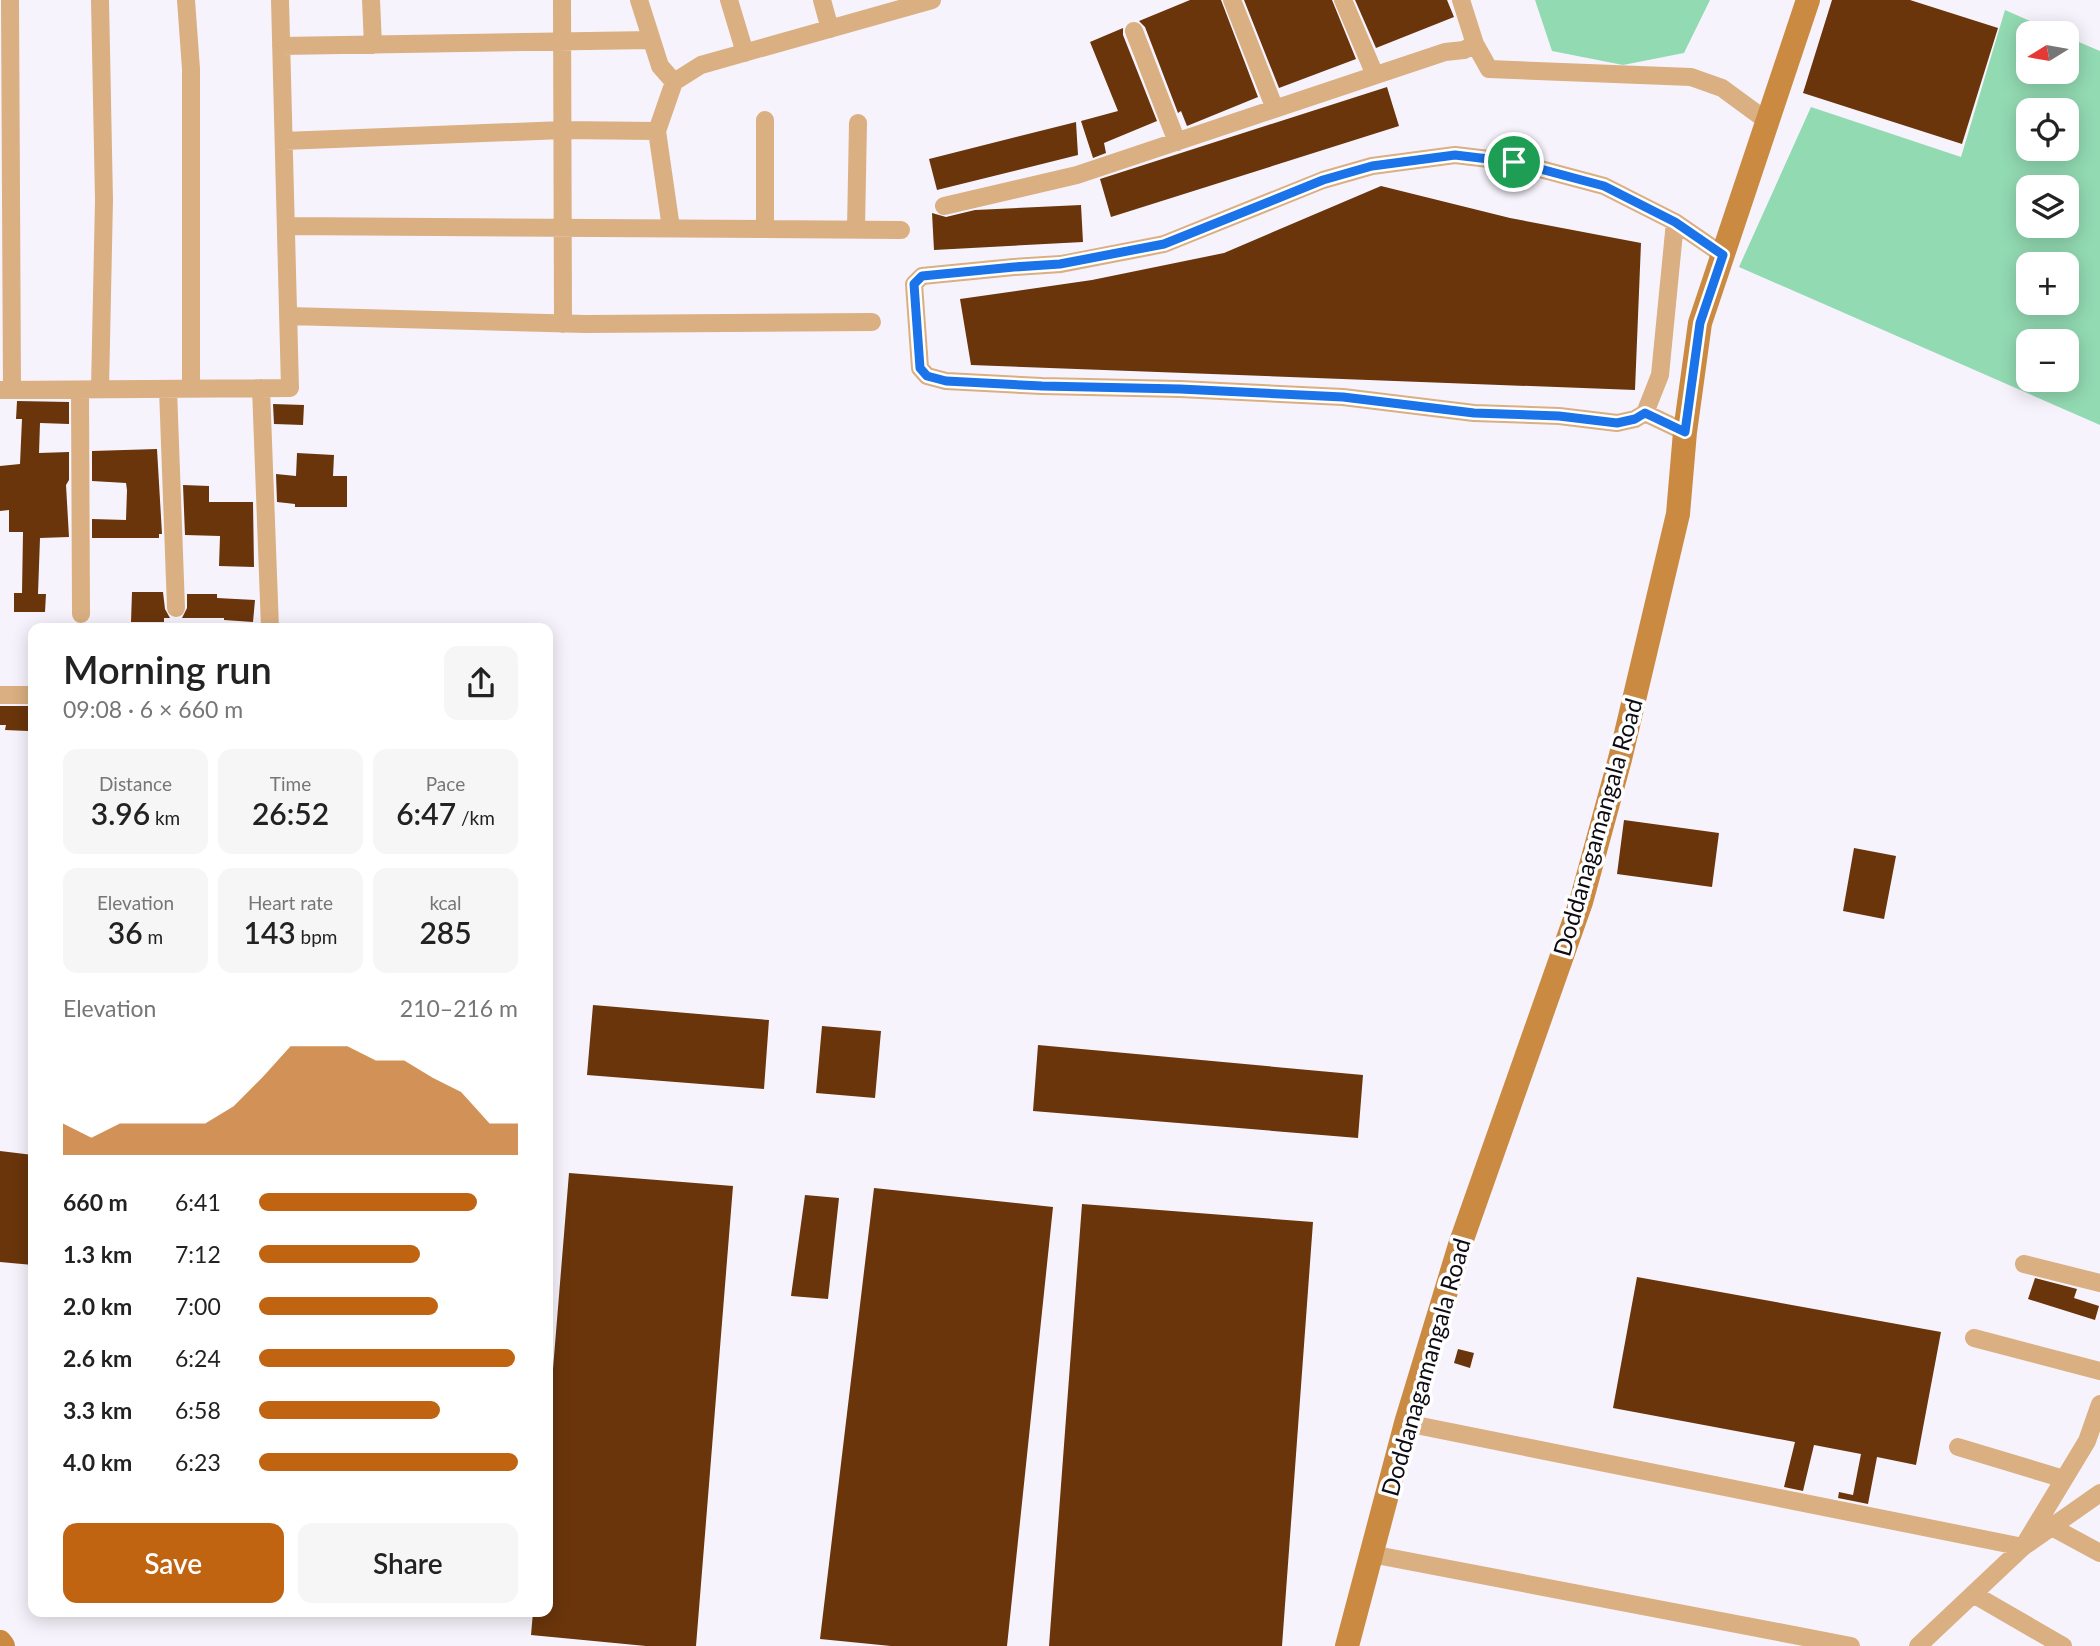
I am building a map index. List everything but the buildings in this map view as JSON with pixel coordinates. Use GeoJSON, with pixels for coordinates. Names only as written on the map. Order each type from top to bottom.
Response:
{"type":"FeatureCollection","features":[{"type":"Feature","properties":{"kind":"street"},"geometry":{"type":"LineString","coordinates":[[10,0],[6,390],[290,388],[280,0]]}},
{"type":"Feature","properties":{"kind":"street"},"geometry":{"type":"LineString","coordinates":[[100,0],[104,200],[100,389]]}},
{"type":"Feature","properties":{"kind":"street"},"geometry":{"type":"LineString","coordinates":[[186,0],[191,69],[191,388]]}},
{"type":"Feature","properties":{"kind":"street"},"geometry":{"type":"LineString","coordinates":[[371,0],[373,45]]}},
{"type":"Feature","properties":{"kind":"street"},"geometry":{"type":"LineString","coordinates":[[562,0],[563,324]]}},
{"type":"Feature","properties":{"kind":"street"},"geometry":{"type":"LineString","coordinates":[[639,0],[660,66],[674,82]]}},
{"type":"Feature","properties":{"kind":"street"},"geometry":{"type":"LineString","coordinates":[[729,0],[744,53]]}},
{"type":"Feature","properties":{"kind":"street"},"geometry":{"type":"LineString","coordinates":[[822,0],[830,29]]}},
{"type":"Feature","properties":{"kind":"street"},"geometry":{"type":"LineString","coordinates":[[671,228],[657,131],[674,82],[701,65],[830,29],[909,3],[932,0]]}},
{"type":"Feature","properties":{"kind":"street"},"geometry":{"type":"LineString","coordinates":[[1231,0],[1275,109]]}},
{"type":"Feature","properties":{"kind":"street"},"geometry":{"type":"LineString","coordinates":[[1343,0],[1375,75]]}},
{"type":"Feature","properties":{"kind":"street"},"geometry":{"type":"LineString","coordinates":[[1461,0],[1475,44],[1489,69],[1691,77],[1722,88],[1767,121]]}},
{"type":"Feature","properties":{"kind":"street","name":"Doddanagamangala Road"},"geometry":{"type":"LineString","coordinates":[[1347,1646],[1406,1423],[1460,1245],[1581,902],[1620,760],[1678,514],[1685,432],[1700,323],[1808,0]]}},
{"type":"Feature","properties":{"kind":"street"},"geometry":{"type":"LineString","coordinates":[[1134,30],[1177,142]]}},
{"type":"Feature","properties":{"kind":"street"},"geometry":{"type":"LineString","coordinates":[[281,46],[651,40]]}},
{"type":"Feature","properties":{"kind":"street"},"geometry":{"type":"LineString","coordinates":[[944,206],[1077,175],[1445,52],[1465,50],[1475,44]]}},
{"type":"Feature","properties":{"kind":"street"},"geometry":{"type":"LineString","coordinates":[[765,120],[765,228]]}},
{"type":"Feature","properties":{"kind":"street"},"geometry":{"type":"LineString","coordinates":[[856,229],[858,124]]}},
{"type":"Feature","properties":{"kind":"street"},"geometry":{"type":"LineString","coordinates":[[284,141],[562,130],[657,131]]}},
{"type":"Feature","properties":{"kind":"street"},"geometry":{"type":"LineString","coordinates":[[1675,222],[1660,375],[1645,413],[1635,419],[1617,423],[1559,416],[1474,413],[1343,397],[946,381],[927,376],[920,368],[914,284],[922,276],[1060,264],[1164,244],[1323,180],[1372,166],[1455,155],[1514,162],[1604,186],[1675,222],[1723,255]]}},
{"type":"Feature","properties":{"kind":"street"},"geometry":{"type":"LineString","coordinates":[[286,226],[901,230]]}},
{"type":"Feature","properties":{"kind":"street"},"geometry":{"type":"LineString","coordinates":[[288,316],[563,324],[872,321]]}},
{"type":"Feature","properties":{"kind":"street"},"geometry":{"type":"LineString","coordinates":[[261,388],[270,623]]}},
{"type":"Feature","properties":{"kind":"street"},"geometry":{"type":"LineString","coordinates":[[168,389],[176,608]]}},
{"type":"Feature","properties":{"kind":"street"},"geometry":{"type":"LineString","coordinates":[[80,390],[81,614]]}},
{"type":"Feature","properties":{"kind":"street"},"geometry":{"type":"LineString","coordinates":[[1645,413],[1685,432]]}},
{"type":"Feature","properties":{"kind":"street"},"geometry":{"type":"LineString","coordinates":[[0,695],[28,695]]}},
{"type":"Feature","properties":{"kind":"street"},"geometry":{"type":"LineString","coordinates":[[2024,1264],[2100,1283]]}},
{"type":"Feature","properties":{"kind":"street"},"geometry":{"type":"LineString","coordinates":[[1974,1338],[2100,1371]]}},
{"type":"Feature","properties":{"kind":"street"},"geometry":{"type":"LineString","coordinates":[[2023,1547],[2087,1441],[2100,1404]]}},
{"type":"Feature","properties":{"kind":"street"},"geometry":{"type":"LineString","coordinates":[[1406,1423],[2023,1547]]}},
{"type":"Feature","properties":{"kind":"street"},"geometry":{"type":"LineString","coordinates":[[1958,1447],[2064,1479]]}},
{"type":"Feature","properties":{"kind":"street"},"geometry":{"type":"LineString","coordinates":[[1918,1646],[2023,1547],[2100,1493]]}},
{"type":"Feature","properties":{"kind":"street"},"geometry":{"type":"LineString","coordinates":[[2052,1527],[2100,1553]]}},
{"type":"Feature","properties":{"kind":"street"},"geometry":{"type":"LineString","coordinates":[[1371,1554],[1851,1646]]}},
{"type":"Feature","properties":{"kind":"street"},"geometry":{"type":"LineString","coordinates":[[1973,1594],[2063,1646]]}},
{"type":"Feature","properties":{"kind":"green space"},"geometry":{"type":"Polygon","coordinates":[[[1535,0],[1710,0],[1684,53],[1623,65],[1552,51],[1535,0]]]}},
{"type":"Feature","properties":{"kind":"green space"},"geometry":{"type":"Polygon","coordinates":[[[2005,10],[2030,21],[2016,21],[2016,84],[2079,84],[2079,42],[2100,51],[2100,425],[2025,392],[2079,392],[2079,329],[2016,329],[2016,388],[1739,267],[1811,107],[1961,157],[2005,10]]]}},
{"type":"Feature","properties":{"kind":"route"},"geometry":{"type":"LineString","coordinates":[[1455,155],[1514,162],[1604,186],[1675,222],[1723,255],[1700,323],[1685,432],[1645,413],[1635,419],[1617,423],[1559,416],[1474,413],[1343,397],[946,381],[927,376],[920,368],[914,284],[922,276],[1060,264],[1164,244],[1323,180],[1372,166],[1455,155]]}}]}
